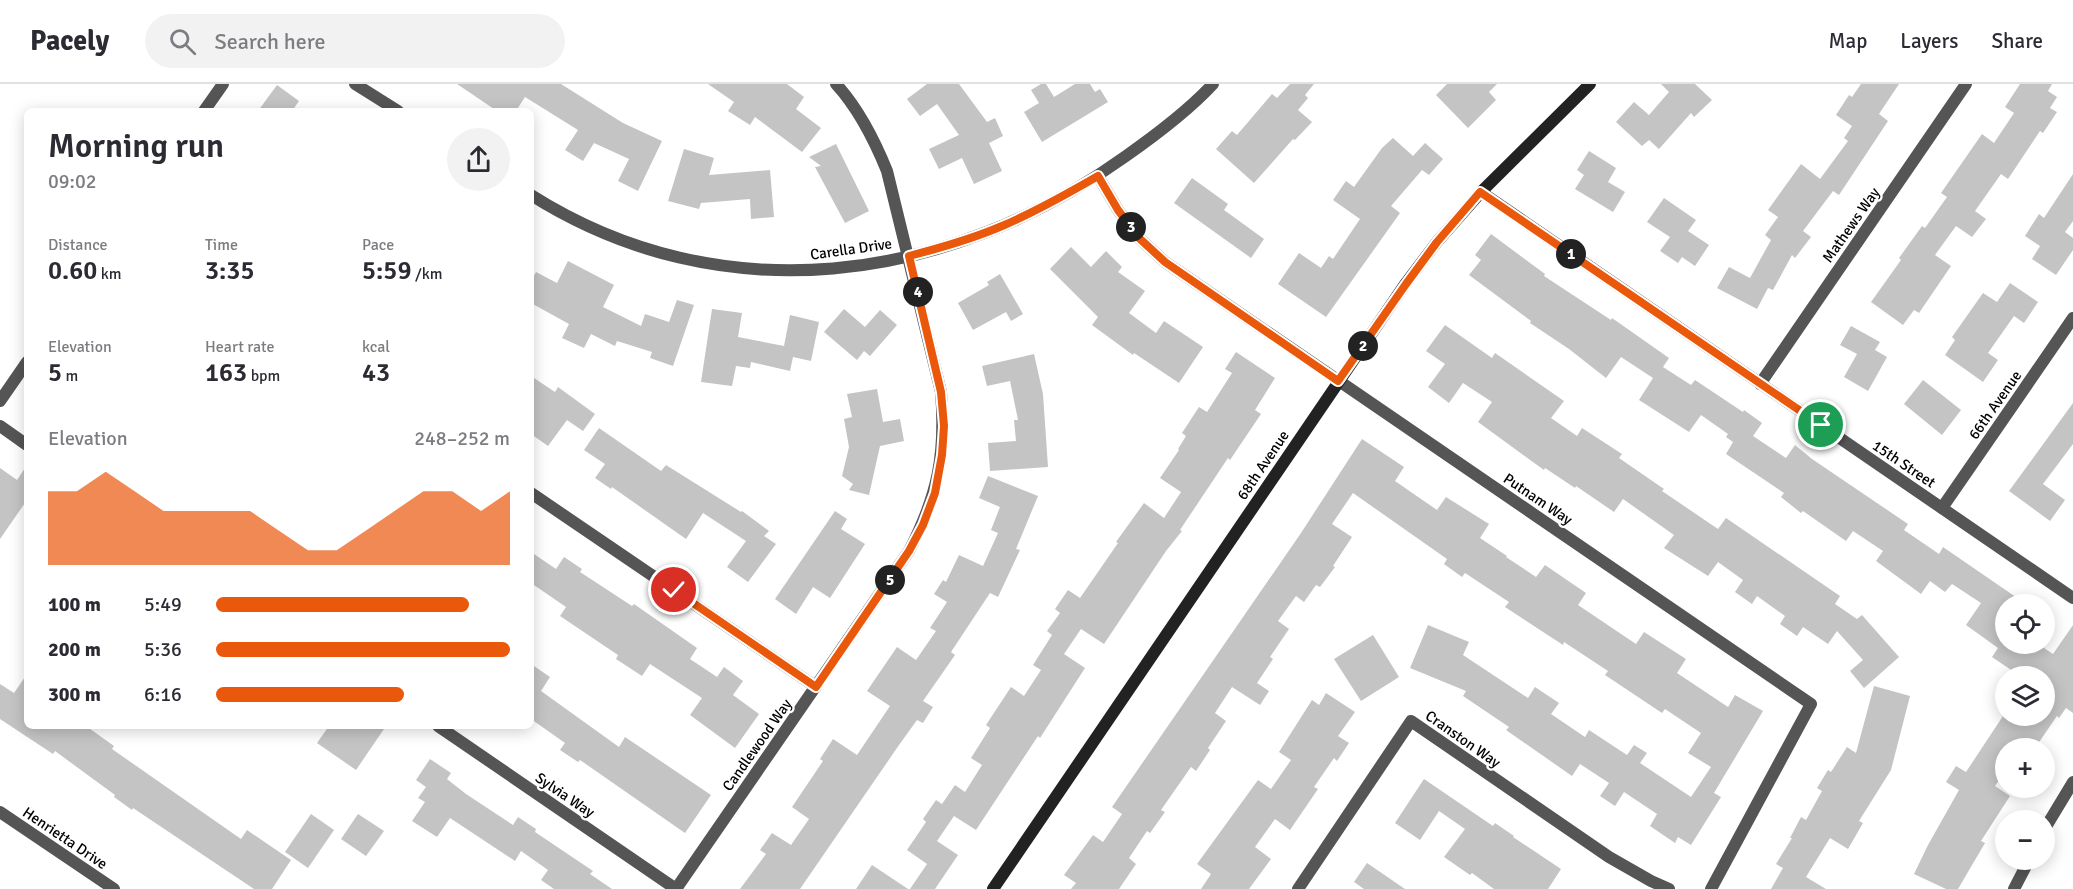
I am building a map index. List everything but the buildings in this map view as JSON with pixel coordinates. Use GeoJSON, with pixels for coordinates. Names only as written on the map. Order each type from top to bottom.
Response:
{"type":"FeatureCollection","features":[{"type":"Feature","properties":{"kind":"street"},"geometry":{"type":"LineString","coordinates":[[206,108],[223,84]]}},
{"type":"Feature","properties":{"kind":"street"},"geometry":{"type":"LineString","coordinates":[[355,84],[393,108]]}},
{"type":"Feature","properties":{"kind":"street","name":"Candlewood Way"},"geometry":{"type":"LineString","coordinates":[[676,889],[909,551],[923,525],[935,493],[942,455],[944,426],[941,392],[909,256],[887,171],[876,144],[860,115],[836,84]]}},
{"type":"Feature","properties":{"kind":"street","name":"Carella Drive"},"geometry":{"type":"LineString","coordinates":[[534,197],[554,210],[599,232],[639,247],[679,258],[720,266],[762,270],[812,271],[862,266],[951,245],[1001,227],[1048,205],[1098,176],[1146,142],[1213,84]]}},
{"type":"Feature","properties":{"kind":"street","name":"68th Avenue"},"geometry":{"type":"LineString","coordinates":[[993,889],[1338,381],[1437,242],[1480,192],[1590,84]]}},
{"type":"Feature","properties":{"kind":"street","name":"Mathews Way"},"geometry":{"type":"LineString","coordinates":[[1760,384],[1966,84]]}},
{"type":"Feature","properties":{"kind":"street","name":"Putnam Way"},"geometry":{"type":"LineString","coordinates":[[1098,176],[1118,210],[1139,238],[1165,262],[1811,704],[1711,889]]}},
{"type":"Feature","properties":{"kind":"street","name":"15th Street"},"geometry":{"type":"LineString","coordinates":[[1480,192],[2073,598]]}},
{"type":"Feature","properties":{"kind":"street","name":"66th Avenue"},"geometry":{"type":"LineString","coordinates":[[1942,508],[2073,318]]}},
{"type":"Feature","properties":{"kind":"street"},"geometry":{"type":"LineString","coordinates":[[0,401],[24,366]]}},
{"type":"Feature","properties":{"kind":"street"},"geometry":{"type":"LineString","coordinates":[[0,426],[24,443]]}},
{"type":"Feature","properties":{"kind":"street"},"geometry":{"type":"LineString","coordinates":[[534,495],[816,687]]}},
{"type":"Feature","properties":{"kind":"street","name":"Cranston Way"},"geometry":{"type":"LineString","coordinates":[[1298,889],[1412,721],[1609,857],[1670,889]]}},
{"type":"Feature","properties":{"kind":"street","name":"Sylvia Way"},"geometry":{"type":"LineString","coordinates":[[442,729],[676,889]]}},
{"type":"Feature","properties":{"kind":"street"},"geometry":{"type":"LineString","coordinates":[[2055,812],[2073,782]]}},
{"type":"Feature","properties":{"kind":"street","name":"Henrietta Drive"},"geometry":{"type":"LineString","coordinates":[[0,812],[114,889]]}},
{"type":"Feature","properties":{"kind":"street"},"geometry":{"type":"LineString","coordinates":[[2014,889],[2024,870]]}},
{"type":"Feature","properties":{"kind":"route"},"geometry":{"type":"LineString","coordinates":[[674,590],[816,687],[909,551],[923,525],[935,493],[942,455],[944,426],[941,392],[909,256],[951,245],[1001,227],[1048,205],[1098,176],[1118,210],[1139,238],[1165,262],[1338,381],[1437,242],[1480,192],[1821,425]]}}]}
